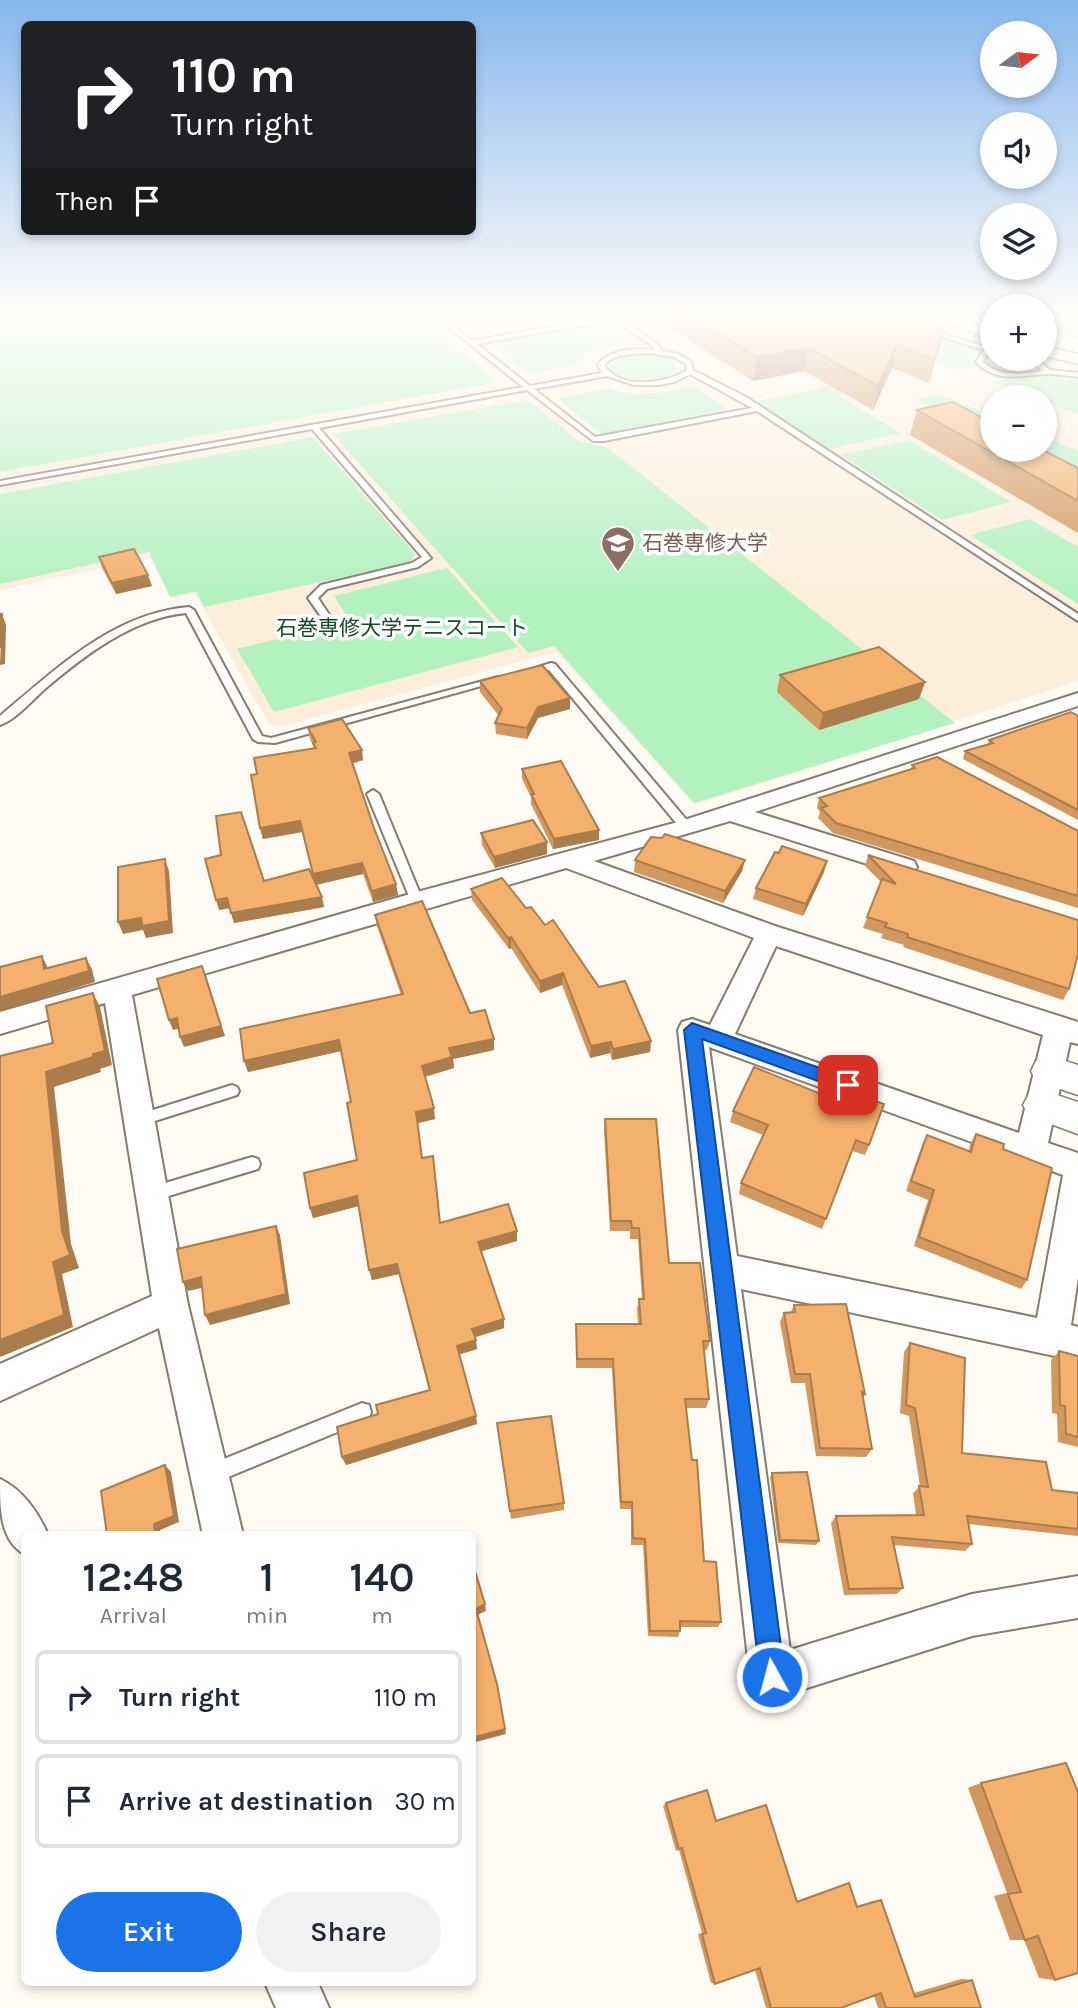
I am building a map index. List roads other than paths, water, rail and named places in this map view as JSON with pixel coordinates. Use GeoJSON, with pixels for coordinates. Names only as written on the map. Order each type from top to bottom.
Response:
{"type":"FeatureCollection","features":[{"type":"Feature","properties":{"kind":"street"},"geometry":{"type":"LineString","coordinates":[[0,1023],[417,901],[686,827],[921,749],[1074,705]]}},
{"type":"Feature","properties":{"kind":"street"},"geometry":{"type":"LineString","coordinates":[[921,749],[945,762]]}},
{"type":"Feature","properties":{"kind":"street"},"geometry":{"type":"LineString","coordinates":[[731,813],[931,875]]}},
{"type":"Feature","properties":{"kind":"street"},"geometry":{"type":"LineString","coordinates":[[565,859],[769,933],[1068,1031],[1057,1085],[1031,1150]]}},
{"type":"Feature","properties":{"kind":"street"},"geometry":{"type":"LineString","coordinates":[[718,1039],[769,933]]}},
{"type":"Feature","properties":{"kind":"street"},"geometry":{"type":"LineString","coordinates":[[117,990],[171,1305],[222,1531]]}},
{"type":"Feature","properties":{"kind":"street"},"geometry":{"type":"LineString","coordinates":[[1078,1167],[692,1030],[772,1677],[972,1615],[1078,1597]]}},
{"type":"Feature","properties":{"kind":"street"},"geometry":{"type":"LineString","coordinates":[[1057,1085],[1078,1118]]}},
{"type":"Feature","properties":{"kind":"street"},"geometry":{"type":"LineString","coordinates":[[723,1269],[1064,1341],[1078,1176]]}},
{"type":"Feature","properties":{"kind":"street"},"geometry":{"type":"LineString","coordinates":[[0,1383],[171,1305]]}},
{"type":"Feature","properties":{"kind":"street"},"geometry":{"type":"LineString","coordinates":[[0,1499],[24,1531]]}},
{"type":"Feature","properties":{"kind":"street"},"geometry":{"type":"LineString","coordinates":[[292,1986],[304,2008]]}},
{"type":"Feature","properties":{"kind":"lane"},"geometry":{"type":"LineString","coordinates":[[0,482],[407,409]]}},
{"type":"Feature","properties":{"kind":"lane"},"geometry":{"type":"LineString","coordinates":[[554,409],[593,439],[757,409],[1078,618]]}},
{"type":"Feature","properties":{"kind":"lane"},"geometry":{"type":"LineString","coordinates":[[313,426],[426,558],[415,565],[324,587],[313,598],[325,616]]}},
{"type":"Feature","properties":{"kind":"lane"},"geometry":{"type":"LineString","coordinates":[[0,722],[69,662],[106,636],[167,613],[189,610],[258,739],[271,741],[551,666],[686,827]]}},
{"type":"Feature","properties":{"kind":"lane"},"geometry":{"type":"LineString","coordinates":[[373,794],[417,901]]}},
{"type":"Feature","properties":{"kind":"lane"},"geometry":{"type":"LineString","coordinates":[[139,1120],[232,1091]]}},
{"type":"Feature","properties":{"kind":"lane"},"geometry":{"type":"LineString","coordinates":[[152,1194],[252,1164]]}},
{"type":"Feature","properties":{"kind":"lane"},"geometry":{"type":"LineString","coordinates":[[209,1474],[362,1412]]}},
{"type":"Feature","properties":{"kind":"place","name":"石巻専修大学"},"geometry":{"type":"Point","coordinates":[618,573]}},
{"type":"Feature","properties":{"kind":"park label","name":"石巻専修大学テニスコート"},"geometry":{"type":"Point","coordinates":[402,628]}}]}
